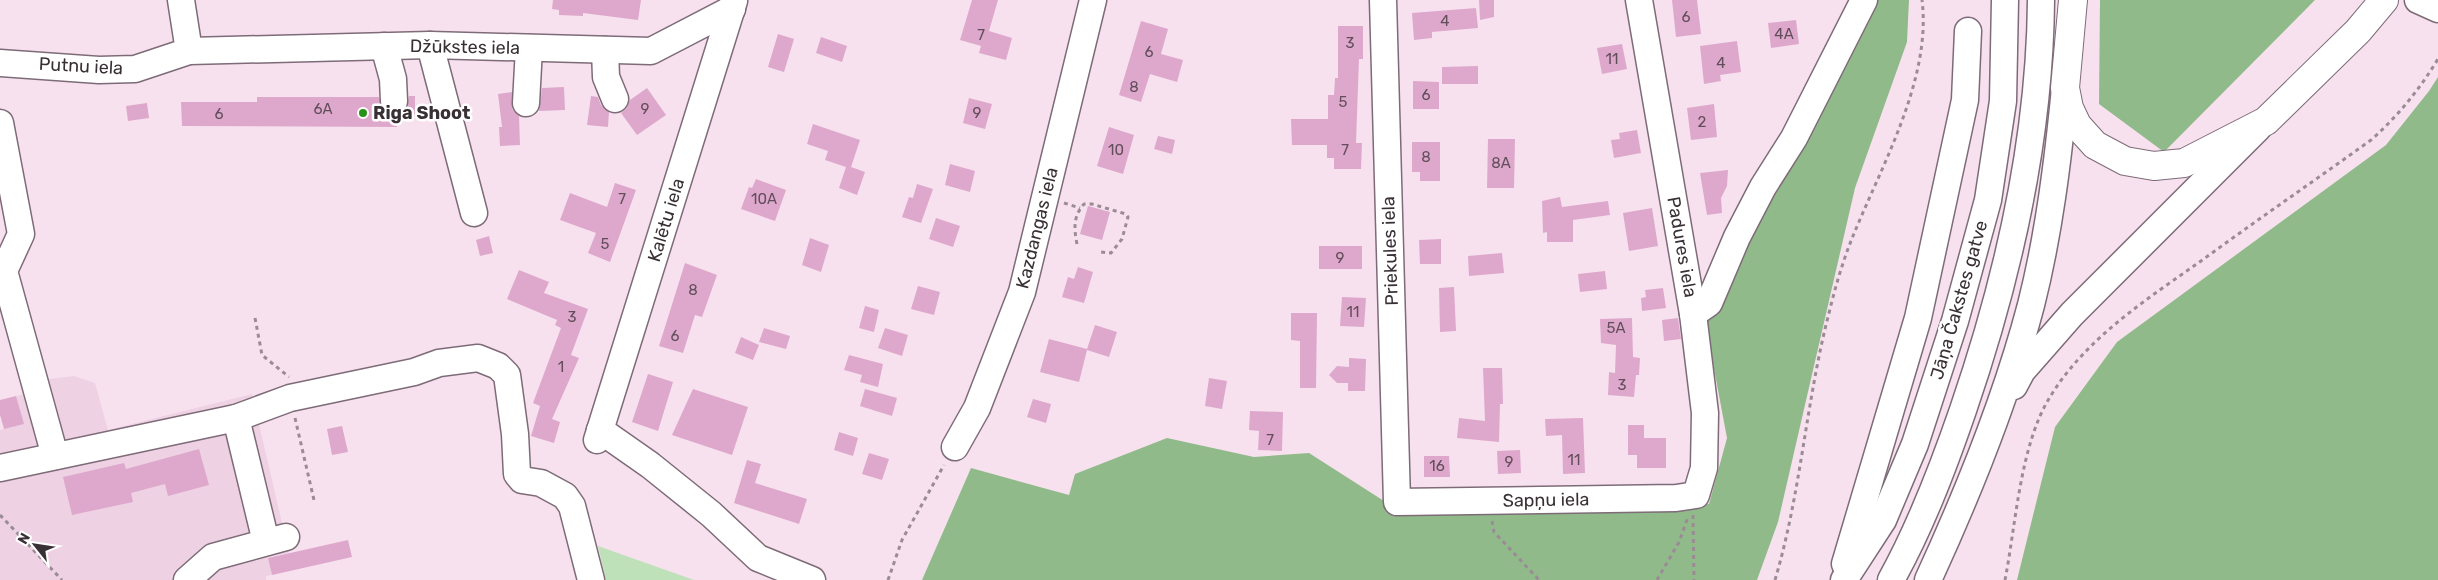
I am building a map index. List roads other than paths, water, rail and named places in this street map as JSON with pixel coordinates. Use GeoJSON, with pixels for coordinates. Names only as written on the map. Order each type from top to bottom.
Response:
{"type":"FeatureCollection","features":[{"type":"Feature","properties":{"kind":"highway"},"geometry":{"type":"LineString","coordinates":[[2073,0],[2065,88],[2069,108],[2077,125],[2095,145],[2125,161],[2154,166],[2184,163],[2266,121],[2358,31],[2384,0]]}},
{"type":"Feature","properties":{"kind":"street"},"geometry":{"type":"LineString","coordinates":[[181,0],[189,51]]}},
{"type":"Feature","properties":{"kind":"street","name":"Kazdangas iela"},"geometry":{"type":"LineString","coordinates":[[955,447],[977,408],[1022,292],[1093,0]]}},
{"type":"Feature","properties":{"kind":"street","name":"Priekules iela"},"geometry":{"type":"LineString","coordinates":[[1383,0],[1397,502]]}},
{"type":"Feature","properties":{"kind":"street","name":"Padures iela"},"geometry":{"type":"LineString","coordinates":[[1639,0],[1693,314],[1705,413],[1704,468],[1696,495]]}},
{"type":"Feature","properties":{"kind":"street"},"geometry":{"type":"LineString","coordinates":[[1693,314],[1702,310],[1709,303],[1737,237],[1763,187],[1794,138],[1864,0]]}},
{"type":"Feature","properties":{"kind":"street","name":"Jāņa Čakstes gatve"},"geometry":{"type":"LineString","coordinates":[[1844,580],[1883,520],[1915,444],[1955,321],[1988,200],[2003,100],[2005,0]]}},
{"type":"Feature","properties":{"kind":"street","name":"Jāņa Čakstes gatve"},"geometry":{"type":"LineString","coordinates":[[1891,580],[1904,556],[1944,463],[1998,298],[2033,119],[2041,0]]}},
{"type":"Feature","properties":{"kind":"street"},"geometry":{"type":"LineString","coordinates":[[2418,0],[2438,9]]}},
{"type":"Feature","properties":{"kind":"street","name":"Džūkstes iela"},"geometry":{"type":"LineString","coordinates":[[189,51],[430,45],[651,51],[733,5]]}},
{"type":"Feature","properties":{"kind":"street","name":"Kalētu iela"},"geometry":{"type":"LineString","coordinates":[[733,5],[598,435],[658,471],[710,514],[758,558],[812,580]]}},
{"type":"Feature","properties":{"kind":"street"},"geometry":{"type":"LineString","coordinates":[[1840,580],[1918,318],[1965,100],[1968,31]]}},
{"type":"Feature","properties":{"kind":"street"},"geometry":{"type":"LineString","coordinates":[[430,45],[474,213]]}},
{"type":"Feature","properties":{"kind":"street"},"geometry":{"type":"LineString","coordinates":[[384,46],[393,79],[394,101]]}},
{"type":"Feature","properties":{"kind":"street"},"geometry":{"type":"LineString","coordinates":[[526,103],[529,48]]}},
{"type":"Feature","properties":{"kind":"street"},"geometry":{"type":"LineString","coordinates":[[606,50],[606,77],[615,99]]}},
{"type":"Feature","properties":{"kind":"street","name":"Putnu iela"},"geometry":{"type":"LineString","coordinates":[[0,63],[99,70],[135,68],[189,51]]}},
{"type":"Feature","properties":{"kind":"street"},"geometry":{"type":"LineString","coordinates":[[1928,580],[1966,498],[1992,432],[2031,304],[2058,156],[2065,88]]}},
{"type":"Feature","properties":{"kind":"street"},"geometry":{"type":"LineString","coordinates":[[1992,432],[2022,371],[2072,314],[2266,121]]}},
{"type":"Feature","properties":{"kind":"street"},"geometry":{"type":"LineString","coordinates":[[0,123],[21,234],[2,272],[55,456]]}},
{"type":"Feature","properties":{"kind":"street"},"geometry":{"type":"LineString","coordinates":[[0,468],[236,418],[290,398],[414,372],[467,358],[478,358],[498,366],[507,375],[515,434],[517,474],[522,480],[541,484],[565,496],[572,506],[592,580]]}},
{"type":"Feature","properties":{"kind":"street"},"geometry":{"type":"LineString","coordinates":[[187,580],[213,558],[276,539],[236,418]]}},
{"type":"Feature","properties":{"kind":"street","name":"Sapņu iela"},"geometry":{"type":"LineString","coordinates":[[1397,502],[1676,498],[1696,495]]}},
{"type":"Feature","properties":{"kind":"place","name":"Riga Shoot"},"geometry":{"type":"Point","coordinates":[363,113]}}]}
